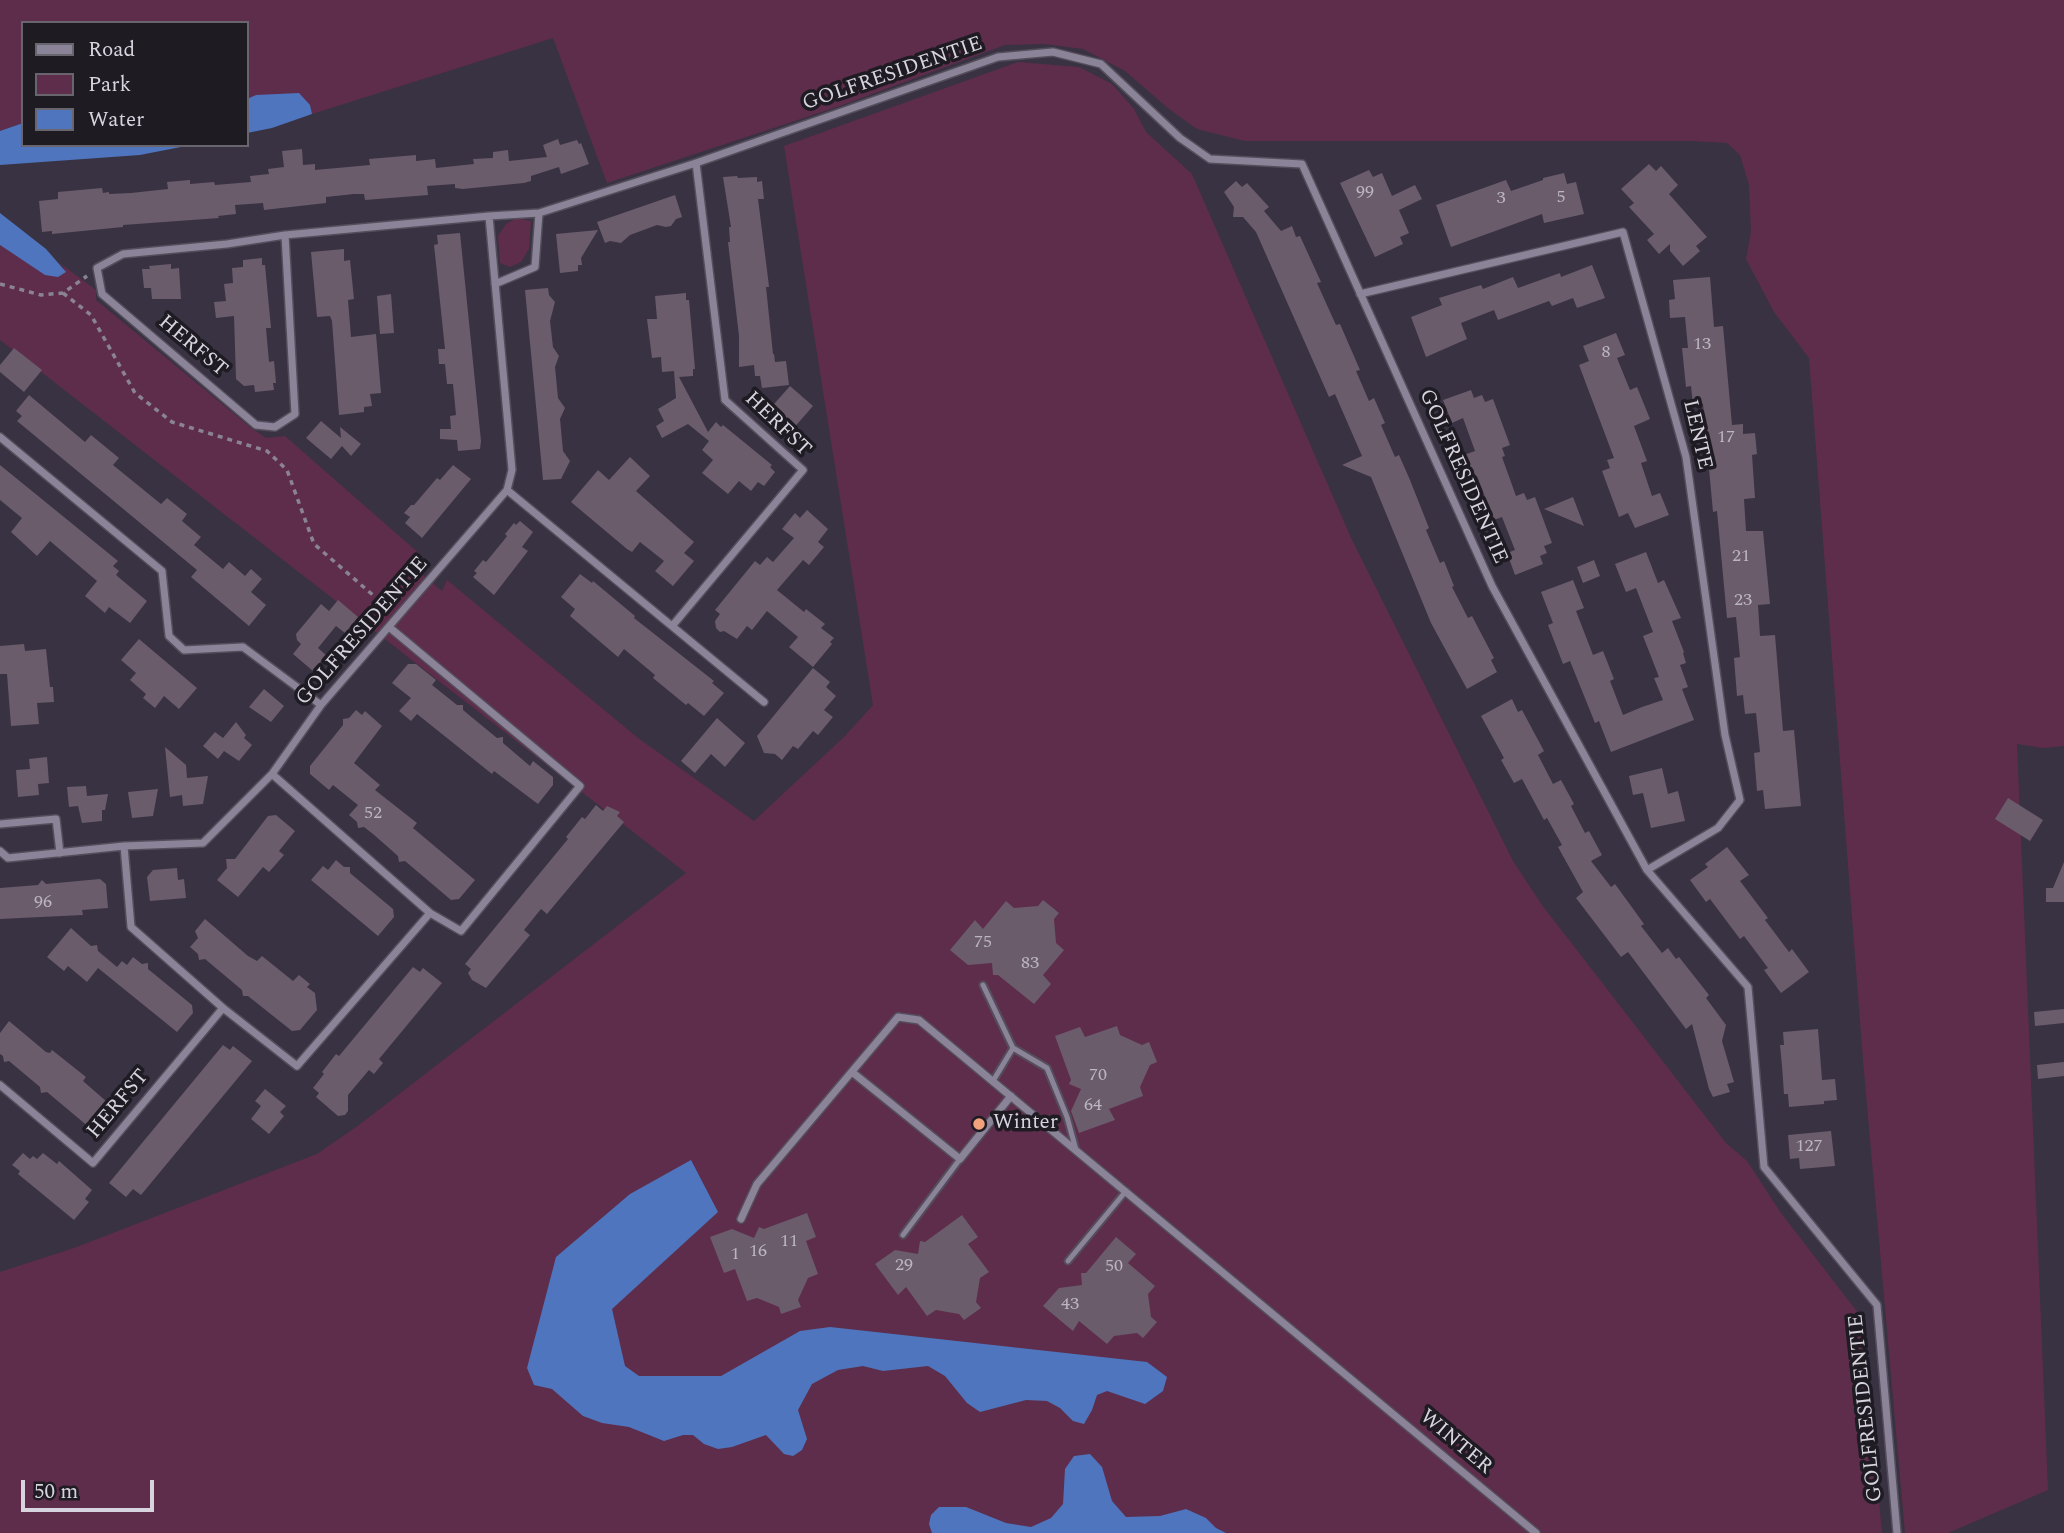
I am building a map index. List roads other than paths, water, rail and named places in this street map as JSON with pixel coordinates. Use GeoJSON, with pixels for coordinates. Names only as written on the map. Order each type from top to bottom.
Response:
{"type":"FeatureCollection","features":[{"type":"Feature","properties":{"kind":"street","name":"GOLFRESIDENTIE"},"geometry":{"type":"LineString","coordinates":[[489,216],[539,213],[696,163],[998,57],[1053,52],[1101,64],[1180,138],[1210,159],[1301,164],[1492,586],[1647,870],[1748,987],[1764,1167],[1877,1305],[1897,1533]]}},
{"type":"Feature","properties":{"kind":"street","name":"HERFST"},"geometry":{"type":"LineString","coordinates":[[673,625],[803,470],[725,400],[696,163]]}},
{"type":"Feature","properties":{"kind":"street"},"geometry":{"type":"LineString","coordinates":[[495,284],[535,267],[539,213]]}},
{"type":"Feature","properties":{"kind":"street"},"geometry":{"type":"LineString","coordinates":[[285,235],[489,216],[512,470],[507,490],[764,702]]}},
{"type":"Feature","properties":{"kind":"street","name":"LENTE"},"geometry":{"type":"LineString","coordinates":[[1360,295],[1623,232],[1686,457],[1725,735],[1740,800],[1718,828],[1647,870]]}},
{"type":"Feature","properties":{"kind":"street","name":"HERFST"},"geometry":{"type":"LineString","coordinates":[[285,235],[295,414],[275,428],[256,425],[102,294],[97,268],[123,254],[227,244],[285,235]]}},
{"type":"Feature","properties":{"kind":"street"},"geometry":{"type":"LineString","coordinates":[[0,437],[162,570],[169,636],[184,650],[243,647],[321,705]]}},
{"type":"Feature","properties":{"kind":"street","name":"GOLFRESIDENTIE"},"geometry":{"type":"LineString","coordinates":[[0,851],[8,858],[124,846],[203,843],[272,774],[321,705],[507,490]]}},
{"type":"Feature","properties":{"kind":"street"},"geometry":{"type":"LineString","coordinates":[[272,774],[430,913],[461,931],[580,786],[389,627]]}},
{"type":"Feature","properties":{"kind":"street"},"geometry":{"type":"LineString","coordinates":[[0,824],[56,819],[60,853]]}},
{"type":"Feature","properties":{"kind":"street"},"geometry":{"type":"LineString","coordinates":[[124,846],[131,927],[223,1008],[297,1066],[430,913]]}},
{"type":"Feature","properties":{"kind":"street","name":"HERFST"},"geometry":{"type":"LineString","coordinates":[[0,1085],[93,1163],[223,1008]]}},
{"type":"Feature","properties":{"kind":"street","name":"WINTER"},"geometry":{"type":"LineString","coordinates":[[740,1219],[757,1184],[898,1017],[919,1020],[1536,1533]]}},
{"type":"Feature","properties":{"kind":"street"},"geometry":{"type":"LineString","coordinates":[[852,1072],[960,1159],[1012,1096]]}},
{"type":"Feature","properties":{"kind":"lane"},"geometry":{"type":"LineString","coordinates":[[983,985],[1013,1048],[1047,1068],[1067,1116],[1076,1150]]}},
{"type":"Feature","properties":{"kind":"lane"},"geometry":{"type":"LineString","coordinates":[[993,1081],[1013,1048]]}},
{"type":"Feature","properties":{"kind":"lane"},"geometry":{"type":"LineString","coordinates":[[903,1235],[960,1159]]}},
{"type":"Feature","properties":{"kind":"lane"},"geometry":{"type":"LineString","coordinates":[[1068,1261],[1126,1191]]}},
{"type":"Feature","properties":{"kind":"water"},"geometry":{"type":"Polygon","coordinates":[[[299,93],[310,105],[312,114],[272,128],[248,133],[248,99],[256,95],[299,93]]]}},
{"type":"Feature","properties":{"kind":"water"},"geometry":{"type":"Polygon","coordinates":[[[21,124],[21,147],[181,147],[140,155],[0,165],[0,131],[21,124]]]}},
{"type":"Feature","properties":{"kind":"water"},"geometry":{"type":"Polygon","coordinates":[[[0,213],[46,249],[66,272],[58,277],[45,275],[0,245],[0,213]]]}},
{"type":"Feature","properties":{"kind":"water"},"geometry":{"type":"Polygon","coordinates":[[[691,1160],[718,1212],[612,1309],[625,1366],[639,1376],[721,1376],[800,1331],[830,1327],[1147,1362],[1167,1377],[1163,1391],[1145,1404],[1107,1391],[1097,1395],[1084,1424],[1073,1421],[1060,1408],[1047,1401],[1026,1400],[980,1412],[967,1403],[945,1376],[928,1366],[883,1371],[863,1366],[838,1370],[812,1384],[798,1410],[807,1439],[802,1450],[793,1456],[784,1454],[766,1435],[718,1449],[704,1444],[693,1435],[664,1441],[629,1427],[602,1423],[583,1416],[552,1389],[534,1385],[527,1368],[556,1257],[630,1194],[691,1160]]]}},
{"type":"Feature","properties":{"kind":"water"},"geometry":{"type":"Polygon","coordinates":[[[1090,1454],[1102,1467],[1112,1501],[1126,1517],[1160,1516],[1186,1509],[1206,1518],[1226,1533],[932,1533],[929,1524],[931,1515],[939,1507],[966,1507],[1006,1523],[1031,1527],[1051,1518],[1063,1504],[1065,1469],[1074,1456],[1090,1454]]]}},
{"type":"Feature","properties":{"kind":"place","name":"Winter"},"geometry":{"type":"Point","coordinates":[979,1124]}}]}
